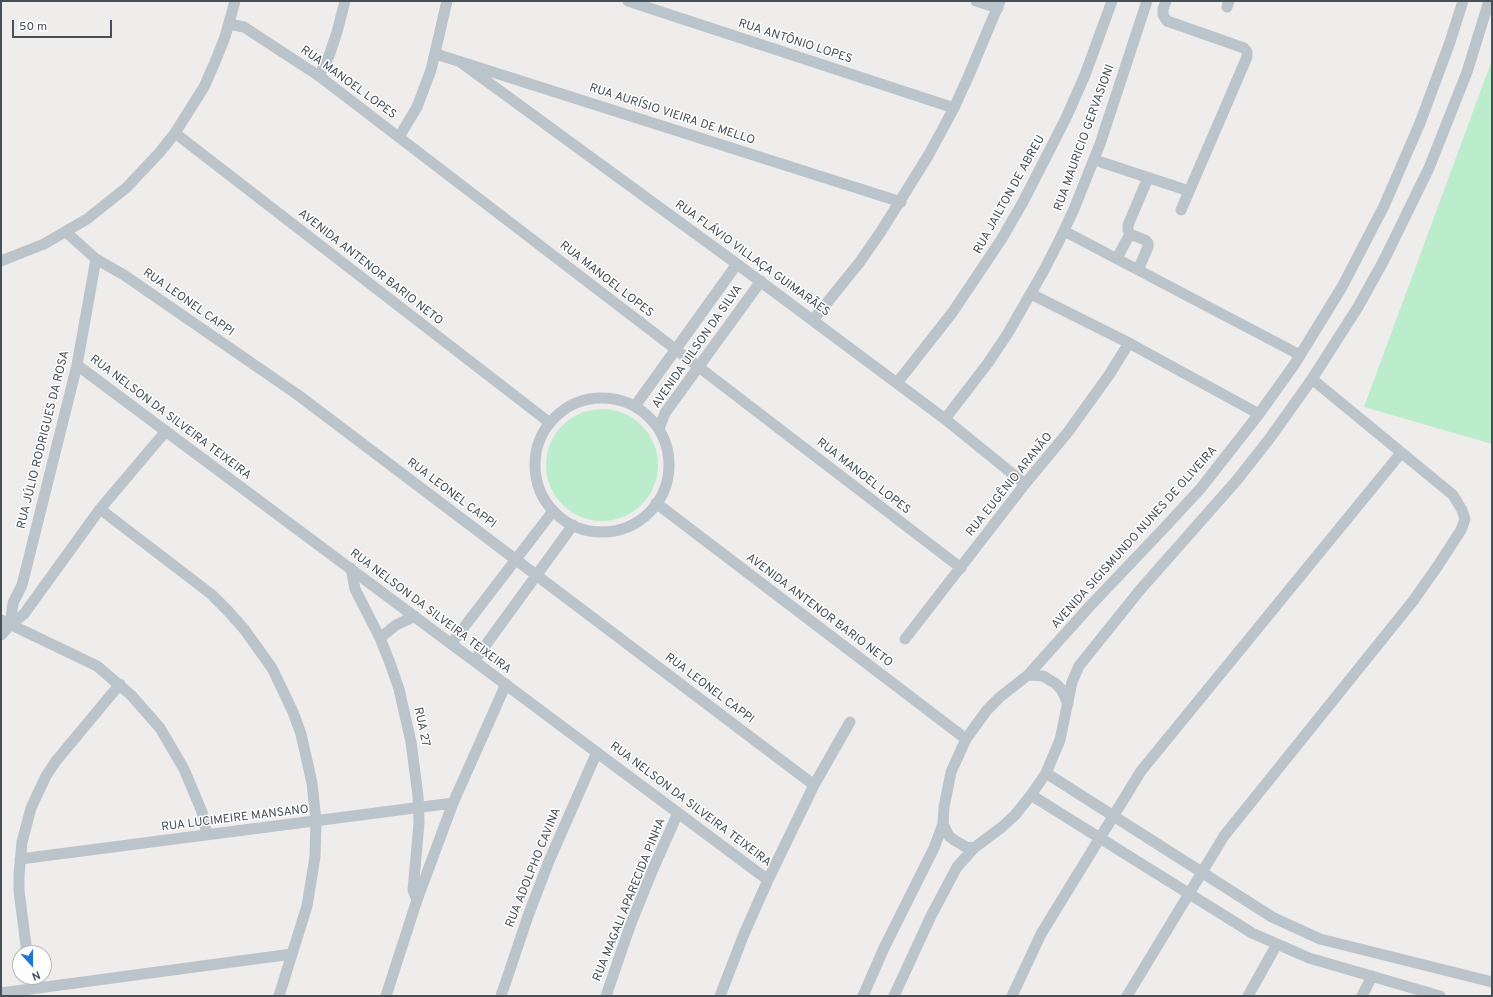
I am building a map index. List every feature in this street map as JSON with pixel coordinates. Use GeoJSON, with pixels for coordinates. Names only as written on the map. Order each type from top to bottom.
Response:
{"type":"FeatureCollection","features":[{"type":"Feature","properties":{"kind":"street"},"geometry":{"type":"LineString","coordinates":[[1,262],[66,232],[87,219],[126,188],[152,161],[175,133],[190,110],[206,80],[215,62],[229,24],[235,1]]}},
{"type":"Feature","properties":{"kind":"street"},"geometry":{"type":"LineString","coordinates":[[319,76],[329,56],[345,1]]}},
{"type":"Feature","properties":{"kind":"street"},"geometry":{"type":"LineString","coordinates":[[399,137],[417,107],[432,70],[447,1]]}},
{"type":"Feature","properties":{"kind":"street","name":"RUA ANTÔNIO LOPES"},"geometry":{"type":"LineString","coordinates":[[628,1],[954,108]]}},
{"type":"Feature","properties":{"kind":"street"},"geometry":{"type":"LineString","coordinates":[[813,320],[859,263],[901,202],[954,108],[999,5],[976,1]]}},
{"type":"Feature","properties":{"kind":"street","name":"RUA JAILTON DE ABREU"},"geometry":{"type":"LineString","coordinates":[[897,383],[925,349],[964,295],[1001,240],[1023,202],[1066,118],[1085,75],[1112,1]]}},
{"type":"Feature","properties":{"kind":"street","name":"RUA MAURICIO GERVASIONI"},"geometry":{"type":"LineString","coordinates":[[945,419],[988,363],[1031,294],[1064,230],[1088,177],[1100,144],[1147,1]]}},
{"type":"Feature","properties":{"kind":"street"},"geometry":{"type":"LineString","coordinates":[[1166,1],[1163,16],[1167,21],[1244,48],[1247,52],[1247,57],[1181,210]]}},
{"type":"Feature","properties":{"kind":"street","name":"AVENIDA SIGISMUNDO NUNES DE OLIVEIRA"},"geometry":{"type":"LineString","coordinates":[[863,996],[884,948],[934,848],[943,824],[944,807],[951,772],[966,739],[987,710],[1000,697],[1028,675],[1090,606],[1201,488],[1259,414],[1300,355],[1342,287],[1384,206],[1420,122],[1464,1]]}},
{"type":"Feature","properties":{"kind":"street"},"geometry":{"type":"LineString","coordinates":[[894,996],[957,867],[974,848],[1015,815],[1046,773],[1060,740],[1072,682],[1079,666],[1166,559],[1237,480],[1270,438],[1312,379],[1358,306],[1384,260],[1407,214],[1449,120],[1467,72],[1489,1]]}},
{"type":"Feature","properties":{"kind":"street","name":"RUA MANOEL LOPES"},"geometry":{"type":"LineString","coordinates":[[229,24],[244,28],[319,76],[961,568]]}},
{"type":"Feature","properties":{"kind":"street","name":"RUA AURÍSIO VIEIRA DE MELLO"},"geometry":{"type":"LineString","coordinates":[[436,54],[901,202]]}},
{"type":"Feature","properties":{"kind":"street","name":"RUA FLÁVIO VILLAÇA GUIMARÃES"},"geometry":{"type":"LineString","coordinates":[[459,61],[761,281],[945,419],[1025,484]]}},
{"type":"Feature","properties":{"kind":"street","name":"AVENIDA ANTENOR BARIO NETO"},"geometry":{"type":"LineString","coordinates":[[175,133],[550,423]]}},
{"type":"Feature","properties":{"kind":"street"},"geometry":{"type":"LineString","coordinates":[[1101,162],[1189,191]]}},
{"type":"Feature","properties":{"kind":"street"},"geometry":{"type":"LineString","coordinates":[[1138,270],[1148,247],[1148,243],[1145,240],[1130,234],[1128,225],[1148,178]]}},
{"type":"Feature","properties":{"kind":"street"},"geometry":{"type":"LineString","coordinates":[[1064,230],[1300,355]]}},
{"type":"Feature","properties":{"kind":"street","name":"RUA LEONEL CAPPI"},"geometry":{"type":"LineString","coordinates":[[66,232],[96,259],[124,275],[298,395],[814,785]]}},
{"type":"Feature","properties":{"kind":"street"},"geometry":{"type":"LineString","coordinates":[[1117,258],[1130,234]]}},
{"type":"Feature","properties":{"kind":"street","name":"RUA JÚLIO RODRIGUES DA ROSA"},"geometry":{"type":"LineString","coordinates":[[5,623],[22,585],[76,365],[96,259]]}},
{"type":"Feature","properties":{"kind":"street","name":"AVENIDA UILSON DA SILVA"},"geometry":{"type":"LineString","coordinates":[[634,406],[737,264]]}},
{"type":"Feature","properties":{"kind":"street","name":"AVENIDA UILSON DA SILVA"},"geometry":{"type":"LineString","coordinates":[[659,429],[665,413],[761,281]]}},
{"type":"Feature","properties":{"kind":"street"},"geometry":{"type":"LineString","coordinates":[[1031,294],[1129,343],[1259,414]]}},
{"type":"Feature","properties":{"kind":"street","name":"RUA EUGÊNIO ARANÃO"},"geometry":{"type":"LineString","coordinates":[[905,639],[1025,484],[1090,404],[1129,343]]}},
{"type":"Feature","properties":{"kind":"street","name":"RUA NELSON DA SILVEIRA TEIXEIRA"},"geometry":{"type":"LineString","coordinates":[[76,365],[351,568],[768,880]]}},
{"type":"Feature","properties":{"kind":"street"},"geometry":{"type":"LineString","coordinates":[[1127,996],[1224,836],[1413,601],[1461,530],[1465,519],[1462,510],[1453,495],[1312,379]]}},
{"type":"Feature","properties":{"kind":"street"},"geometry":{"type":"LineString","coordinates":[[590,399],[613,399],[634,406],[652,420],[659,429],[667,449],[669,472],[662,494],[649,512],[640,519],[619,529],[595,531],[572,525],[553,511],[540,491],[535,467],[538,444],[543,433],[558,414],[579,402],[590,399]]}},
{"type":"Feature","properties":{"kind":"street"},"geometry":{"type":"LineString","coordinates":[[1,635],[5,623],[24,614],[100,509],[166,431]]}},
{"type":"Feature","properties":{"kind":"street"},"geometry":{"type":"LineString","coordinates":[[1012,996],[1041,934],[1141,771],[1401,453]]}},
{"type":"Feature","properties":{"kind":"street","name":"AVENIDA ANTENOR BARIO NETO"},"geometry":{"type":"LineString","coordinates":[[656,503],[966,739]]}},
{"type":"Feature","properties":{"kind":"street"},"geometry":{"type":"LineString","coordinates":[[100,509],[211,594],[240,624],[258,648],[283,690],[301,734],[312,783],[316,821],[315,857],[312,882],[301,930],[279,996]]}},
{"type":"Feature","properties":{"kind":"street"},"geometry":{"type":"LineString","coordinates":[[451,644],[553,511]]}},
{"type":"Feature","properties":{"kind":"street"},"geometry":{"type":"LineString","coordinates":[[474,661],[572,525]]}},
{"type":"Feature","properties":{"kind":"street","name":"RUA 27"},"geometry":{"type":"LineString","coordinates":[[351,568],[355,589],[380,638],[395,676],[406,716],[416,769],[419,823],[413,890],[417,900]]}},
{"type":"Feature","properties":{"kind":"street"},"geometry":{"type":"LineString","coordinates":[[380,638],[396,625],[415,616]]}},
{"type":"Feature","properties":{"kind":"street"},"geometry":{"type":"LineString","coordinates":[[5,623],[98,666],[120,684],[146,711],[160,728],[173,748],[194,790],[207,835]]}},
{"type":"Feature","properties":{"kind":"street"},"geometry":{"type":"LineString","coordinates":[[1028,675],[1043,676],[1055,683],[1066,697],[1068,705]]}},
{"type":"Feature","properties":{"kind":"street"},"geometry":{"type":"LineString","coordinates":[[26,945],[19,891],[20,859],[26,825],[38,792],[56,761],[120,684]]}},
{"type":"Feature","properties":{"kind":"street"},"geometry":{"type":"LineString","coordinates":[[386,996],[417,900],[453,803],[506,684]]}},
{"type":"Feature","properties":{"kind":"street"},"geometry":{"type":"LineString","coordinates":[[720,996],[744,934],[768,880],[814,785],[850,722]]}},
{"type":"Feature","properties":{"kind":"street","name":"RUA ADOLPHO CAVINA"},"geometry":{"type":"LineString","coordinates":[[501,996],[528,916],[549,861],[597,752]]}},
{"type":"Feature","properties":{"kind":"street"},"geometry":{"type":"LineString","coordinates":[[1046,773],[1272,917],[1320,939],[1492,982]]}},
{"type":"Feature","properties":{"kind":"street"},"geometry":{"type":"LineString","coordinates":[[1031,795],[1252,933],[1309,958],[1440,996]]}},
{"type":"Feature","properties":{"kind":"street","name":"RUA LUCIMEIRE MANSANO"},"geometry":{"type":"LineString","coordinates":[[20,859],[453,803]]}},
{"type":"Feature","properties":{"kind":"street","name":"RUA MAGALI APARECIDA PINHA"},"geometry":{"type":"LineString","coordinates":[[606,996],[633,919],[678,813]]}},
{"type":"Feature","properties":{"kind":"street"},"geometry":{"type":"LineString","coordinates":[[943,824],[949,836],[954,840],[966,847],[974,848]]}},
{"type":"Feature","properties":{"kind":"street"},"geometry":{"type":"LineString","coordinates":[[1248,996],[1277,944]]}},
{"type":"Feature","properties":{"kind":"street"},"geometry":{"type":"LineString","coordinates":[[1,993],[292,954]]}},
{"type":"Feature","properties":{"kind":"street"},"geometry":{"type":"LineString","coordinates":[[1362,996],[1372,976]]}},
{"type":"Feature","properties":{"kind":"street"},"geometry":{"type":"LineString","coordinates":[[31,985],[32,989]]}},
{"type":"Feature","properties":{"kind":"green space"},"geometry":{"type":"Polygon","coordinates":[[[1492,60],[1492,444],[1364,407],[1492,60]]]}},
{"type":"Feature","properties":{"kind":"green space"},"geometry":{"type":"Polygon","coordinates":[[[602,409],[613,410],[623,414],[633,419],[641,426],[648,434],[653,444],[657,454],[657,476],[653,486],[648,496],[641,504],[633,511],[623,516],[613,520],[602,521],[591,520],[581,516],[571,511],[563,504],[556,496],[551,486],[547,476],[546,465],[547,454],[551,444],[556,434],[563,426],[571,419],[581,414],[591,410],[602,409]]]}}]}
